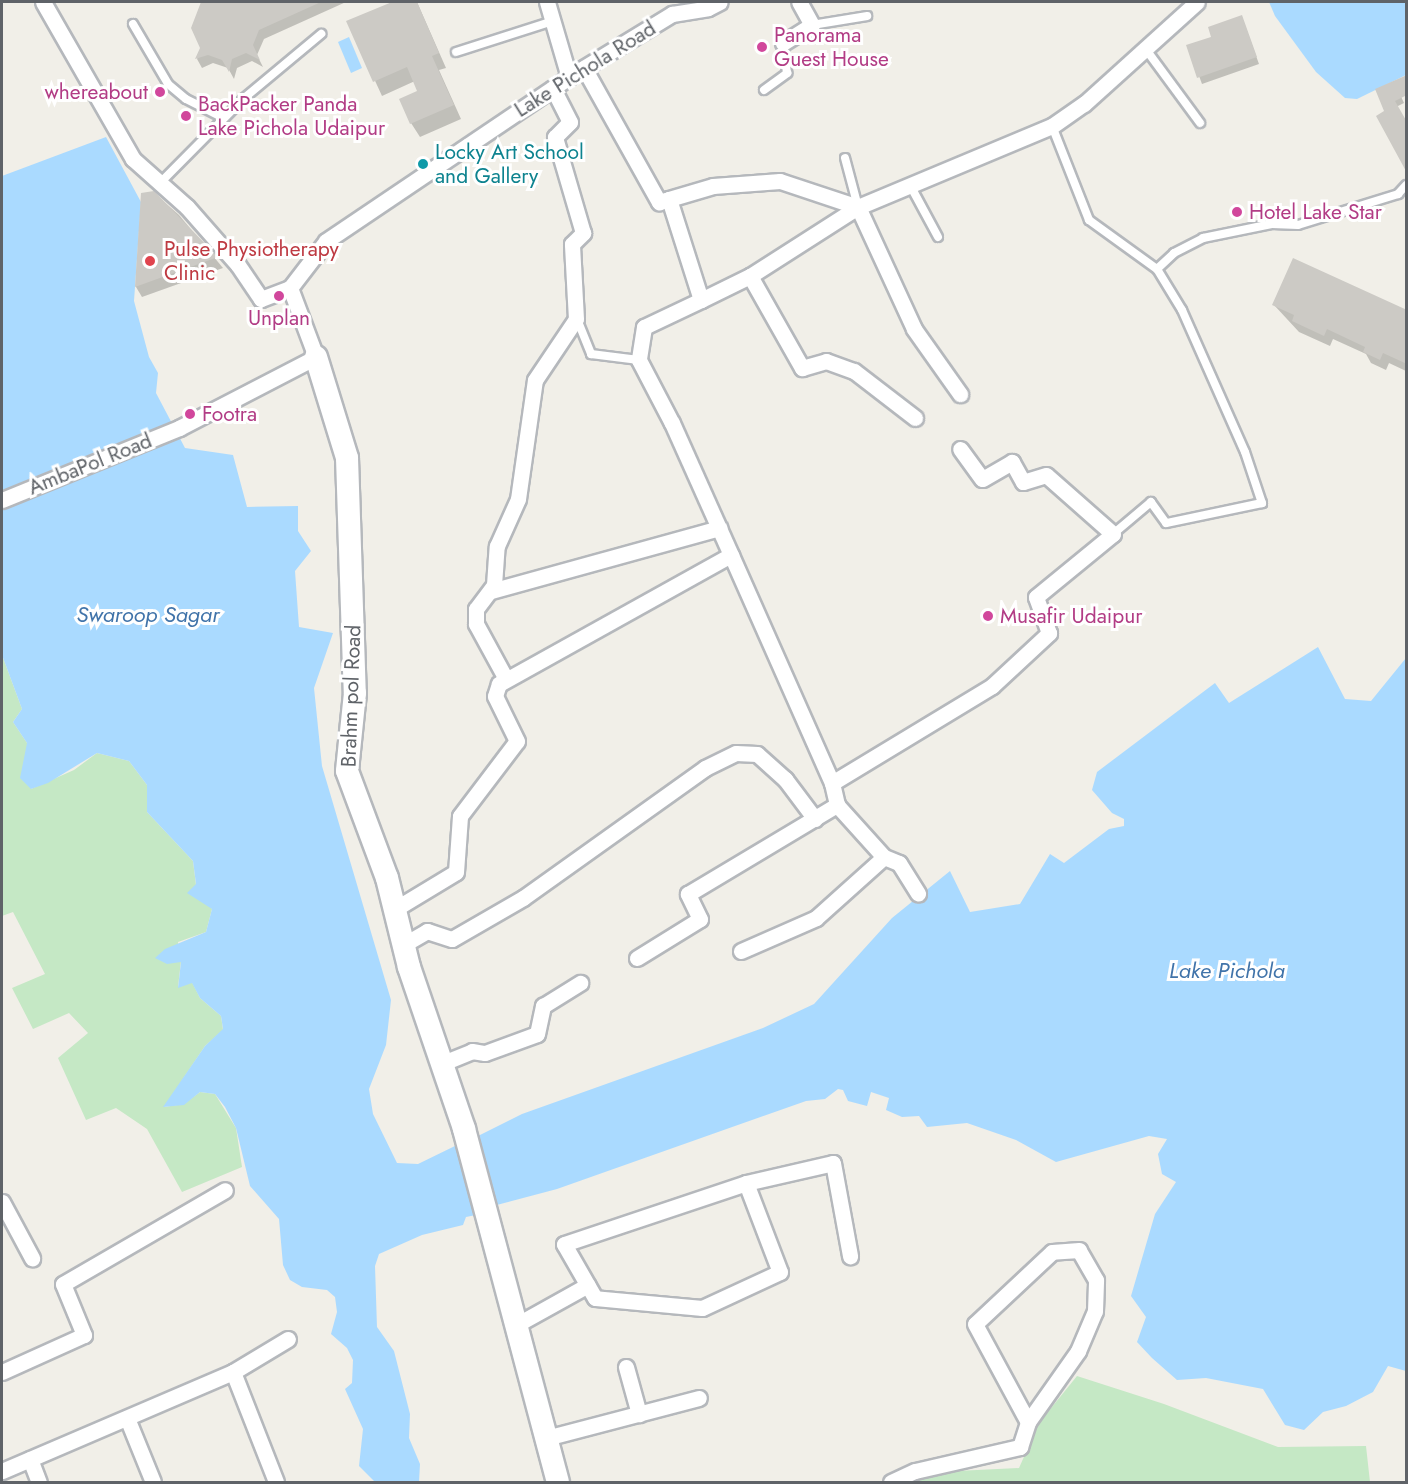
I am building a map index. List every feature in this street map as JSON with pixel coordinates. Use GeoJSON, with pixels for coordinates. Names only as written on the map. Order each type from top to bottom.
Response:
{"type":"FeatureCollection","features":[{"type":"Feature","properties":{"kind":"street"},"geometry":{"type":"LineString","coordinates":[[43,2],[113,128],[133,159],[158,185],[187,207],[238,265],[261,299],[290,288],[316,357]]}},
{"type":"Feature","properties":{"kind":"street"},"geometry":{"type":"LineString","coordinates":[[547,2],[554,21],[559,55],[569,77]]}},
{"type":"Feature","properties":{"kind":"street","name":"Lake Pichola Road"},"geometry":{"type":"LineString","coordinates":[[290,288],[326,241],[569,77],[672,14],[708,8],[720,2]]}},
{"type":"Feature","properties":{"kind":"street"},"geometry":{"type":"LineString","coordinates":[[783,42],[812,25],[799,2]]}},
{"type":"Feature","properties":{"kind":"street"},"geometry":{"type":"LineString","coordinates":[[918,893],[899,863],[884,858],[837,805],[832,783],[719,528],[672,423],[639,360],[644,327],[750,276],[858,207],[1052,126],[1084,104],[1197,2]]}},
{"type":"Feature","properties":{"kind":"street"},"geometry":{"type":"LineString","coordinates":[[584,68],[658,202],[712,186],[780,181],[858,207],[914,329],[960,394]]}},
{"type":"Feature","properties":{"kind":"street"},"geometry":{"type":"LineString","coordinates":[[506,679],[475,616],[476,609],[491,591],[497,546],[518,499],[535,380],[576,319],[572,244],[583,233],[555,137],[570,122],[553,88]]}},
{"type":"Feature","properties":{"kind":"street"},"geometry":{"type":"LineString","coordinates":[[669,199],[701,300]]}},
{"type":"Feature","properties":{"kind":"street"},"geometry":{"type":"LineString","coordinates":[[750,276],[802,368],[826,361],[854,371],[915,418]]}},
{"type":"Feature","properties":{"kind":"street","name":"AmbaPol Road"},"geometry":{"type":"LineString","coordinates":[[2,500],[179,428],[316,357]]}},
{"type":"Feature","properties":{"kind":"street","name":"Brahm pol Road"},"geometry":{"type":"LineString","coordinates":[[316,357],[347,458],[355,693],[347,771],[387,878],[403,945],[464,1129],[558,1482]]}},
{"type":"Feature","properties":{"kind":"street"},"geometry":{"type":"LineString","coordinates":[[832,783],[993,686],[1049,633],[1036,597],[1113,534],[1046,475],[1023,482],[1012,462],[982,479],[960,449]]}},
{"type":"Feature","properties":{"kind":"street"},"geometry":{"type":"LineString","coordinates":[[491,591],[719,528]]}},
{"type":"Feature","properties":{"kind":"street"},"geometry":{"type":"LineString","coordinates":[[395,909],[456,872],[460,816],[517,741],[495,696],[495,690],[506,679],[731,555]]}},
{"type":"Feature","properties":{"kind":"street"},"geometry":{"type":"LineString","coordinates":[[403,945],[427,931],[452,939],[523,897],[705,768],[736,753],[758,754],[785,779],[815,819]]}},
{"type":"Feature","properties":{"kind":"street"},"geometry":{"type":"LineString","coordinates":[[637,958],[700,919],[688,894],[837,805]]}},
{"type":"Feature","properties":{"kind":"street"},"geometry":{"type":"LineString","coordinates":[[741,951],[816,918],[884,858]]}},
{"type":"Feature","properties":{"kind":"street"},"geometry":{"type":"LineString","coordinates":[[443,1063],[472,1051],[485,1053],[537,1034],[543,1006],[580,983]]}},
{"type":"Feature","properties":{"kind":"street"},"geometry":{"type":"LineString","coordinates":[[746,1183],[780,1272],[702,1308],[595,1298],[564,1244],[746,1183],[833,1163],[850,1256]]}},
{"type":"Feature","properties":{"kind":"street"},"geometry":{"type":"LineString","coordinates":[[2,1372],[84,1335],[63,1284],[225,1190]]}},
{"type":"Feature","properties":{"kind":"street"},"geometry":{"type":"LineString","coordinates":[[2,1202],[32,1258]]}},
{"type":"Feature","properties":{"kind":"street"},"geometry":{"type":"LineString","coordinates":[[891,1482],[915,1471],[1020,1447],[1028,1422],[1078,1351],[1095,1311],[1096,1280],[1079,1250],[1052,1252],[975,1324],[1028,1422]]}},
{"type":"Feature","properties":{"kind":"street"},"geometry":{"type":"LineString","coordinates":[[516,1325],[588,1285]]}},
{"type":"Feature","properties":{"kind":"street"},"geometry":{"type":"LineString","coordinates":[[2,1472],[233,1372],[288,1339]]}},
{"type":"Feature","properties":{"kind":"street"},"geometry":{"type":"LineString","coordinates":[[626,1367],[639,1413]]}},
{"type":"Feature","properties":{"kind":"street"},"geometry":{"type":"LineString","coordinates":[[233,1372],[276,1482]]}},
{"type":"Feature","properties":{"kind":"street"},"geometry":{"type":"LineString","coordinates":[[546,1438],[699,1398]]}},
{"type":"Feature","properties":{"kind":"street"},"geometry":{"type":"LineString","coordinates":[[127,1418],[153,1482]]}},
{"type":"Feature","properties":{"kind":"street"},"geometry":{"type":"LineString","coordinates":[[30,1459],[39,1482]]}},
{"type":"Feature","properties":{"kind":"lane"},"geometry":{"type":"LineString","coordinates":[[812,25],[867,16]]}},
{"type":"Feature","properties":{"kind":"lane"},"geometry":{"type":"LineString","coordinates":[[456,52],[554,21]]}},
{"type":"Feature","properties":{"kind":"lane"},"geometry":{"type":"LineString","coordinates":[[133,24],[168,84],[186,99],[224,118]]}},
{"type":"Feature","properties":{"kind":"lane"},"geometry":{"type":"LineString","coordinates":[[158,185],[224,118],[321,34]]}},
{"type":"Feature","properties":{"kind":"lane"},"geometry":{"type":"LineString","coordinates":[[764,90],[787,73],[783,42]]}},
{"type":"Feature","properties":{"kind":"lane"},"geometry":{"type":"LineString","coordinates":[[1145,48],[1200,123]]}},
{"type":"Feature","properties":{"kind":"lane"},"geometry":{"type":"LineString","coordinates":[[1052,126],[1089,220],[1156,269],[1182,310],[1245,452],[1262,503],[1166,523],[1151,502],[1113,534]]}},
{"type":"Feature","properties":{"kind":"lane"},"geometry":{"type":"LineString","coordinates":[[845,158],[858,207]]}},
{"type":"Feature","properties":{"kind":"lane"},"geometry":{"type":"LineString","coordinates":[[909,184],[938,237]]}},
{"type":"Feature","properties":{"kind":"lane"},"geometry":{"type":"LineString","coordinates":[[1156,269],[1174,253],[1203,238],[1272,224],[1298,225],[1398,194],[1407,185]]}},
{"type":"Feature","properties":{"kind":"lane"},"geometry":{"type":"LineString","coordinates":[[576,319],[591,354],[639,360]]}},
{"type":"Feature","properties":{"kind":"green space"},"geometry":{"type":"Polygon","coordinates":[[[2,655],[22,709],[13,722],[27,743],[31,789],[74,770],[97,753],[129,761],[147,785],[147,812],[193,861],[196,885],[212,909],[206,932],[178,942],[181,961],[178,987],[192,982],[200,998],[221,1016],[223,1030],[205,1046],[164,1107],[184,1104],[200,1092],[215,1094],[236,1128],[242,1167],[182,1192],[147,1129],[116,1108],[86,1120],[58,1058],[88,1033],[69,1013],[33,1029],[12,988],[45,974],[13,912],[2,916],[2,655]]]}},
{"type":"Feature","properties":{"kind":"green space"},"geometry":{"type":"Polygon","coordinates":[[[1077,1376],[1164,1404],[1278,1447],[1366,1446],[1370,1482],[914,1482],[936,1472],[1019,1468],[1039,1423],[1077,1376]]]}},
{"type":"Feature","properties":{"kind":"water"},"geometry":{"type":"Polygon","coordinates":[[[1269,2],[1406,2],[1406,75],[1357,99],[1345,98],[1316,72],[1275,16],[1269,2]]]}},
{"type":"Feature","properties":{"kind":"water"},"geometry":{"type":"Polygon","coordinates":[[[349,37],[362,68],[351,73],[338,42],[349,37]]]}},
{"type":"Feature","properties":{"kind":"water","name":"Swaroop Sagar"},"geometry":{"type":"Polygon","coordinates":[[[106,137],[141,202],[134,301],[149,357],[158,373],[156,393],[185,448],[233,455],[247,507],[298,506],[298,531],[311,551],[295,571],[299,627],[333,633],[314,688],[322,766],[391,1000],[386,1045],[369,1089],[373,1114],[397,1163],[418,1164],[457,1145],[476,1215],[466,1217],[463,1225],[422,1235],[379,1254],[375,1266],[377,1327],[394,1351],[410,1414],[409,1438],[420,1464],[419,1482],[375,1482],[359,1466],[363,1429],[345,1389],[352,1383],[353,1360],[347,1348],[331,1334],[337,1312],[335,1297],[327,1290],[302,1287],[290,1280],[283,1265],[279,1219],[250,1186],[236,1128],[225,1107],[215,1094],[200,1092],[184,1105],[163,1107],[205,1046],[223,1029],[221,1016],[200,998],[192,983],[178,988],[181,962],[167,964],[155,958],[165,949],[206,932],[212,909],[187,893],[196,884],[193,861],[147,812],[147,785],[129,761],[97,753],[48,783],[31,789],[20,778],[27,743],[13,722],[22,709],[2,655],[2,176],[106,137]]]}},
{"type":"Feature","properties":{"kind":"water","name":"Lake Pichola"},"geometry":{"type":"Polygon","coordinates":[[[1318,647],[1345,699],[1371,701],[1406,658],[1406,1371],[1388,1366],[1373,1392],[1346,1406],[1323,1412],[1304,1430],[1285,1425],[1263,1389],[1206,1378],[1177,1380],[1152,1358],[1137,1342],[1146,1317],[1131,1296],[1155,1214],[1176,1182],[1162,1174],[1158,1154],[1167,1139],[1149,1136],[1056,1162],[1016,1140],[967,1123],[927,1127],[919,1116],[902,1117],[886,1110],[889,1098],[871,1092],[867,1106],[848,1101],[843,1090],[838,1089],[825,1099],[806,1101],[557,1189],[493,1206],[476,1137],[522,1114],[763,1028],[814,1004],[892,918],[950,871],[970,912],[1020,904],[1050,854],[1064,863],[1109,829],[1124,826],[1124,819],[1112,813],[1092,790],[1097,772],[1215,683],[1229,703],[1318,647]]]}},
{"type":"Feature","properties":{"kind":"building"},"geometry":{"type":"Polygon","coordinates":[[[201,2],[321,2],[259,30],[253,45],[260,60],[246,53],[232,59],[229,72],[222,60],[208,55],[195,59],[200,48],[191,28],[201,2]]]}},
{"type":"Feature","properties":{"kind":"building"},"geometry":{"type":"Polygon","coordinates":[[[392,2],[417,2],[439,53],[432,56],[454,105],[410,124],[399,99],[417,91],[407,67],[373,82],[346,21],[392,2]]]}},
{"type":"Feature","properties":{"kind":"building"},"geometry":{"type":"Polygon","coordinates":[[[1242,15],[1257,57],[1197,78],[1186,45],[1211,37],[1208,27],[1242,15]]]}},
{"type":"Feature","properties":{"kind":"building"},"geometry":{"type":"Polygon","coordinates":[[[1407,75],[1407,95],[1395,101],[1407,122],[1407,173],[1376,116],[1384,111],[1375,89],[1407,75]]]}},
{"type":"Feature","properties":{"kind":"building"},"geometry":{"type":"Polygon","coordinates":[[[154,191],[218,257],[135,287],[141,193],[154,191]]]}},
{"type":"Feature","properties":{"kind":"building"},"geometry":{"type":"Polygon","coordinates":[[[1293,258],[1407,310],[1407,364],[1383,353],[1380,360],[1363,352],[1365,347],[1327,329],[1324,336],[1292,321],[1294,315],[1272,305],[1293,258]]]}},
{"type":"Feature","properties":{"kind":"place","name":"Panorama Guest House"},"geometry":{"type":"Point","coordinates":[762,47]}},
{"type":"Feature","properties":{"kind":"place","name":"whereabout"},"geometry":{"type":"Point","coordinates":[160,92]}},
{"type":"Feature","properties":{"kind":"place","name":"BackPacker Panda Lake Pichola Udaipur"},"geometry":{"type":"Point","coordinates":[186,116]}},
{"type":"Feature","properties":{"kind":"place","name":"Locky Art School and Gallery"},"geometry":{"type":"Point","coordinates":[423,164]}},
{"type":"Feature","properties":{"kind":"place","name":"Hotel Lake Star"},"geometry":{"type":"Point","coordinates":[1237,212]}},
{"type":"Feature","properties":{"kind":"place","name":"Pulse Physiotherapy Clinic"},"geometry":{"type":"Point","coordinates":[150,261]}},
{"type":"Feature","properties":{"kind":"place","name":"Unplan"},"geometry":{"type":"Point","coordinates":[279,296]}},
{"type":"Feature","properties":{"kind":"place","name":"Footra"},"geometry":{"type":"Point","coordinates":[190,414]}},
{"type":"Feature","properties":{"kind":"place","name":"Musafir Udaipur"},"geometry":{"type":"Point","coordinates":[988,616]}}]}
